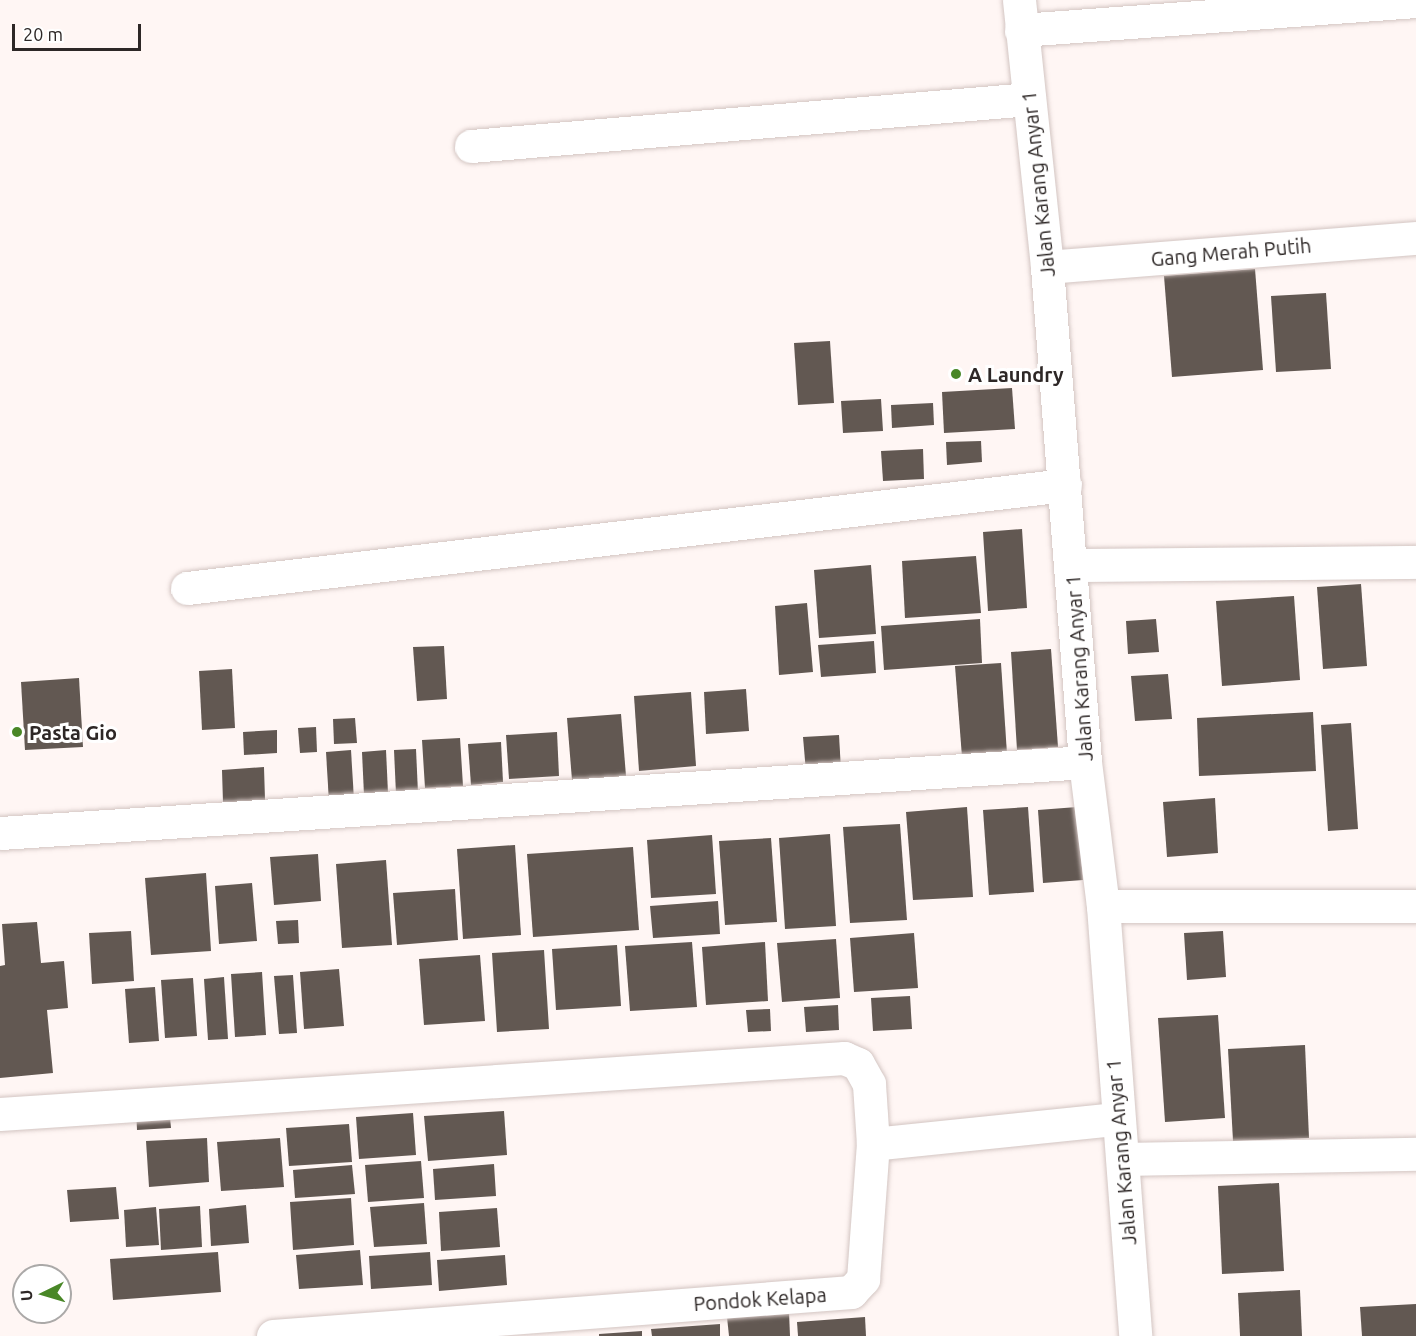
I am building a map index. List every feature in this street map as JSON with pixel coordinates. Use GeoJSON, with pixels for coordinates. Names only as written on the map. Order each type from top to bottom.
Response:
{"type":"FeatureCollection","features":[{"type":"Feature","properties":{"kind":"street"},"geometry":{"type":"LineString","coordinates":[[1020,15],[1416,1]]}},
{"type":"Feature","properties":{"kind":"street","name":"Jalan Karang Anyar 1"},"geometry":{"type":"LineString","coordinates":[[1020,15],[1047,267],[1085,762],[1103,906],[1116,1119],[1124,1160],[1135,1336]]}},
{"type":"Feature","properties":{"kind":"street"},"geometry":{"type":"LineString","coordinates":[[471,146],[1029,99]]}},
{"type":"Feature","properties":{"kind":"street","name":"Gang Merah Putih"},"geometry":{"type":"LineString","coordinates":[[1047,267],[1416,237]]}},
{"type":"Feature","properties":{"kind":"street"},"geometry":{"type":"LineString","coordinates":[[187,588],[1065,485]]}},
{"type":"Feature","properties":{"kind":"street"},"geometry":{"type":"LineString","coordinates":[[1071,565],[1416,562]]}},
{"type":"Feature","properties":{"kind":"street"},"geometry":{"type":"LineString","coordinates":[[0,833],[1085,762]]}},
{"type":"Feature","properties":{"kind":"street"},"geometry":{"type":"LineString","coordinates":[[1103,906],[1416,906]]}},
{"type":"Feature","properties":{"kind":"street","name":"Pondok Kelapa"},"geometry":{"type":"LineString","coordinates":[[0,1114],[844,1058],[858,1064],[870,1084],[873,1144],[863,1279],[851,1292],[273,1336]]}},
{"type":"Feature","properties":{"kind":"street"},"geometry":{"type":"LineString","coordinates":[[873,1144],[1116,1119]]}},
{"type":"Feature","properties":{"kind":"street"},"geometry":{"type":"LineString","coordinates":[[1124,1160],[1416,1154]]}},
{"type":"Feature","properties":{"kind":"building"},"geometry":{"type":"Polygon","coordinates":[[[1255,269],[1263,370],[1172,377],[1164,276],[1255,269]]]}},
{"type":"Feature","properties":{"kind":"building"},"geometry":{"type":"Polygon","coordinates":[[[1326,293],[1331,369],[1276,372],[1271,296],[1326,293]]]}},
{"type":"Feature","properties":{"kind":"building"},"geometry":{"type":"Polygon","coordinates":[[[830,341],[834,403],[798,405],[794,343],[830,341]]]}},
{"type":"Feature","properties":{"kind":"building"},"geometry":{"type":"Polygon","coordinates":[[[1012,388],[1015,429],[944,433],[942,392],[1012,388]]]}},
{"type":"Feature","properties":{"kind":"building"},"geometry":{"type":"Polygon","coordinates":[[[881,399],[883,431],[843,433],[841,401],[881,399]]]}},
{"type":"Feature","properties":{"kind":"building"},"geometry":{"type":"Polygon","coordinates":[[[933,403],[934,425],[892,428],[891,405],[933,403]]]}},
{"type":"Feature","properties":{"kind":"building"},"geometry":{"type":"Polygon","coordinates":[[[981,441],[982,462],[947,465],[946,442],[981,441]]]}},
{"type":"Feature","properties":{"kind":"building"},"geometry":{"type":"Polygon","coordinates":[[[923,449],[924,479],[883,481],[881,451],[923,449]]]}},
{"type":"Feature","properties":{"kind":"building"},"geometry":{"type":"Polygon","coordinates":[[[1022,529],[1027,608],[988,611],[983,532],[1022,529]]]}},
{"type":"Feature","properties":{"kind":"building"},"geometry":{"type":"Polygon","coordinates":[[[976,556],[981,613],[905,618],[902,561],[976,556]]]}},
{"type":"Feature","properties":{"kind":"building"},"geometry":{"type":"Polygon","coordinates":[[[871,565],[876,634],[819,638],[814,570],[871,565]]]}},
{"type":"Feature","properties":{"kind":"building"},"geometry":{"type":"Polygon","coordinates":[[[1361,584],[1367,666],[1323,669],[1317,587],[1361,584]]]}},
{"type":"Feature","properties":{"kind":"building"},"geometry":{"type":"Polygon","coordinates":[[[1294,596],[1300,680],[1222,686],[1216,601],[1294,596]]]}},
{"type":"Feature","properties":{"kind":"building"},"geometry":{"type":"Polygon","coordinates":[[[807,603],[813,672],[779,675],[775,606],[807,603]]]}},
{"type":"Feature","properties":{"kind":"building"},"geometry":{"type":"Polygon","coordinates":[[[980,619],[982,663],[884,670],[881,626],[980,619]]]}},
{"type":"Feature","properties":{"kind":"building"},"geometry":{"type":"Polygon","coordinates":[[[1156,619],[1159,652],[1128,654],[1126,621],[1156,619]]]}},
{"type":"Feature","properties":{"kind":"building"},"geometry":{"type":"Polygon","coordinates":[[[874,641],[876,673],[821,677],[818,645],[874,641]]]}},
{"type":"Feature","properties":{"kind":"building"},"geometry":{"type":"Polygon","coordinates":[[[444,646],[447,699],[417,701],[413,647],[444,646]]]}},
{"type":"Feature","properties":{"kind":"building"},"geometry":{"type":"Polygon","coordinates":[[[1051,649],[1058,747],[1017,750],[1011,652],[1051,649]]]}},
{"type":"Feature","properties":{"kind":"building"},"geometry":{"type":"Polygon","coordinates":[[[1001,663],[1007,754],[962,757],[955,666],[1001,663]]]}},
{"type":"Feature","properties":{"kind":"building"},"geometry":{"type":"Polygon","coordinates":[[[232,669],[235,728],[202,730],[199,671],[232,669]]]}},
{"type":"Feature","properties":{"kind":"building"},"geometry":{"type":"Polygon","coordinates":[[[1168,674],[1172,719],[1135,721],[1131,676],[1168,674]]]}},
{"type":"Feature","properties":{"kind":"building"},"geometry":{"type":"Polygon","coordinates":[[[79,678],[83,747],[25,750],[21,682],[79,678]]]}},
{"type":"Feature","properties":{"kind":"building"},"geometry":{"type":"Polygon","coordinates":[[[746,689],[749,731],[706,734],[704,692],[746,689]]]}},
{"type":"Feature","properties":{"kind":"building"},"geometry":{"type":"Polygon","coordinates":[[[691,692],[696,766],[639,771],[634,696],[691,692]]]}},
{"type":"Feature","properties":{"kind":"building"},"geometry":{"type":"Polygon","coordinates":[[[1313,712],[1316,771],[1199,776],[1197,718],[1313,712]]]}},
{"type":"Feature","properties":{"kind":"building"},"geometry":{"type":"Polygon","coordinates":[[[621,714],[626,776],[572,780],[567,718],[621,714]]]}},
{"type":"Feature","properties":{"kind":"building"},"geometry":{"type":"Polygon","coordinates":[[[355,718],[357,743],[334,744],[333,719],[355,718]]]}},
{"type":"Feature","properties":{"kind":"building"},"geometry":{"type":"Polygon","coordinates":[[[1351,723],[1358,829],[1328,831],[1321,725],[1351,723]]]}},
{"type":"Feature","properties":{"kind":"building"},"geometry":{"type":"Polygon","coordinates":[[[316,727],[317,752],[300,753],[298,728],[316,727]]]}},
{"type":"Feature","properties":{"kind":"building"},"geometry":{"type":"Polygon","coordinates":[[[277,730],[277,753],[244,755],[243,732],[277,730]]]}},
{"type":"Feature","properties":{"kind":"building"},"geometry":{"type":"Polygon","coordinates":[[[557,732],[559,776],[509,779],[506,735],[557,732]]]}},
{"type":"Feature","properties":{"kind":"building"},"geometry":{"type":"Polygon","coordinates":[[[839,735],[841,770],[806,772],[803,737],[839,735]]]}},
{"type":"Feature","properties":{"kind":"building"},"geometry":{"type":"Polygon","coordinates":[[[460,738],[463,786],[425,788],[422,740],[460,738]]]}},
{"type":"Feature","properties":{"kind":"building"},"geometry":{"type":"Polygon","coordinates":[[[501,742],[503,782],[471,785],[468,744],[501,742]]]}},
{"type":"Feature","properties":{"kind":"building"},"geometry":{"type":"Polygon","coordinates":[[[416,749],[418,793],[396,794],[394,750],[416,749]]]}},
{"type":"Feature","properties":{"kind":"building"},"geometry":{"type":"Polygon","coordinates":[[[351,750],[354,800],[329,802],[326,752],[351,750]]]}},
{"type":"Feature","properties":{"kind":"building"},"geometry":{"type":"Polygon","coordinates":[[[386,750],[388,793],[364,795],[362,752],[386,750]]]}},
{"type":"Feature","properties":{"kind":"building"},"geometry":{"type":"Polygon","coordinates":[[[264,767],[265,800],[223,803],[222,770],[264,767]]]}},
{"type":"Feature","properties":{"kind":"building"},"geometry":{"type":"Polygon","coordinates":[[[1215,798],[1218,853],[1167,857],[1163,802],[1215,798]]]}},
{"type":"Feature","properties":{"kind":"building"},"geometry":{"type":"Polygon","coordinates":[[[967,807],[973,897],[913,900],[906,812],[967,807]]]}},
{"type":"Feature","properties":{"kind":"building"},"geometry":{"type":"Polygon","coordinates":[[[1028,807],[1034,892],[989,895],[983,810],[1028,807]]]}},
{"type":"Feature","properties":{"kind":"building"},"geometry":{"type":"Polygon","coordinates":[[[1077,807],[1083,880],[1043,883],[1038,810],[1077,807]]]}},
{"type":"Feature","properties":{"kind":"building"},"geometry":{"type":"Polygon","coordinates":[[[900,824],[907,920],[850,923],[843,827],[900,824]]]}},
{"type":"Feature","properties":{"kind":"building"},"geometry":{"type":"Polygon","coordinates":[[[830,834],[836,926],[785,929],[779,838],[830,834]]]}},
{"type":"Feature","properties":{"kind":"building"},"geometry":{"type":"Polygon","coordinates":[[[712,835],[716,894],[651,898],[647,840],[712,835]]]}},
{"type":"Feature","properties":{"kind":"building"},"geometry":{"type":"Polygon","coordinates":[[[771,838],[777,922],[725,925],[719,841],[771,838]]]}},
{"type":"Feature","properties":{"kind":"building"},"geometry":{"type":"Polygon","coordinates":[[[515,845],[521,935],[463,939],[457,849],[515,845]]]}},
{"type":"Feature","properties":{"kind":"building"},"geometry":{"type":"Polygon","coordinates":[[[633,847],[639,930],[533,937],[527,854],[633,847]]]}},
{"type":"Feature","properties":{"kind":"building"},"geometry":{"type":"Polygon","coordinates":[[[318,854],[321,901],[274,905],[270,857],[318,854]]]}},
{"type":"Feature","properties":{"kind":"building"},"geometry":{"type":"Polygon","coordinates":[[[386,860],[392,945],[342,948],[336,864],[386,860]]]}},
{"type":"Feature","properties":{"kind":"building"},"geometry":{"type":"Polygon","coordinates":[[[206,873],[211,951],[151,955],[145,878],[206,873]]]}},
{"type":"Feature","properties":{"kind":"building"},"geometry":{"type":"Polygon","coordinates":[[[252,883],[257,941],[219,944],[215,886],[252,883]]]}},
{"type":"Feature","properties":{"kind":"building"},"geometry":{"type":"Polygon","coordinates":[[[455,889],[458,940],[397,945],[393,893],[455,889]]]}},
{"type":"Feature","properties":{"kind":"building"},"geometry":{"type":"Polygon","coordinates":[[[718,901],[720,934],[653,938],[650,906],[718,901]]]}},
{"type":"Feature","properties":{"kind":"building"},"geometry":{"type":"Polygon","coordinates":[[[298,920],[299,943],[278,944],[276,921],[298,920]]]}},
{"type":"Feature","properties":{"kind":"building"},"geometry":{"type":"Polygon","coordinates":[[[37,922],[41,963],[64,961],[68,1008],[47,1010],[53,1073],[0,1078],[0,966],[5,965],[2,924],[37,922]]]}},
{"type":"Feature","properties":{"kind":"building"},"geometry":{"type":"Polygon","coordinates":[[[131,931],[134,981],[92,984],[89,933],[131,931]]]}},
{"type":"Feature","properties":{"kind":"building"},"geometry":{"type":"Polygon","coordinates":[[[1223,931],[1226,977],[1187,980],[1184,933],[1223,931]]]}},
{"type":"Feature","properties":{"kind":"building"},"geometry":{"type":"Polygon","coordinates":[[[914,933],[918,988],[854,992],[850,938],[914,933]]]}},
{"type":"Feature","properties":{"kind":"building"},"geometry":{"type":"Polygon","coordinates":[[[836,939],[840,998],[782,1002],[777,943],[836,939]]]}},
{"type":"Feature","properties":{"kind":"building"},"geometry":{"type":"Polygon","coordinates":[[[692,942],[697,1007],[630,1011],[625,946],[692,942]]]}},
{"type":"Feature","properties":{"kind":"building"},"geometry":{"type":"Polygon","coordinates":[[[765,942],[768,1001],[706,1005],[702,947],[765,942]]]}},
{"type":"Feature","properties":{"kind":"building"},"geometry":{"type":"Polygon","coordinates":[[[617,945],[621,1006],[556,1010],[552,949],[617,945]]]}},
{"type":"Feature","properties":{"kind":"building"},"geometry":{"type":"Polygon","coordinates":[[[544,950],[549,1029],[497,1032],[492,953],[544,950]]]}},
{"type":"Feature","properties":{"kind":"building"},"geometry":{"type":"Polygon","coordinates":[[[480,955],[485,1021],[424,1025],[419,959],[480,955]]]}},
{"type":"Feature","properties":{"kind":"building"},"geometry":{"type":"Polygon","coordinates":[[[339,969],[344,1026],[304,1029],[300,972],[339,969]]]}},
{"type":"Feature","properties":{"kind":"building"},"geometry":{"type":"Polygon","coordinates":[[[262,972],[266,1035],[235,1037],[231,974],[262,972]]]}},
{"type":"Feature","properties":{"kind":"building"},"geometry":{"type":"Polygon","coordinates":[[[293,975],[297,1033],[279,1034],[274,976],[293,975]]]}},
{"type":"Feature","properties":{"kind":"building"},"geometry":{"type":"Polygon","coordinates":[[[224,977],[228,1039],[208,1040],[204,979],[224,977]]]}},
{"type":"Feature","properties":{"kind":"building"},"geometry":{"type":"Polygon","coordinates":[[[193,978],[197,1036],[165,1038],[161,980],[193,978]]]}},
{"type":"Feature","properties":{"kind":"building"},"geometry":{"type":"Polygon","coordinates":[[[155,987],[159,1041],[129,1043],[125,989],[155,987]]]}},
{"type":"Feature","properties":{"kind":"building"},"geometry":{"type":"Polygon","coordinates":[[[910,996],[912,1029],[873,1031],[871,998],[910,996]]]}},
{"type":"Feature","properties":{"kind":"building"},"geometry":{"type":"Polygon","coordinates":[[[838,1005],[839,1030],[806,1032],[804,1007],[838,1005]]]}},
{"type":"Feature","properties":{"kind":"building"},"geometry":{"type":"Polygon","coordinates":[[[770,1009],[771,1031],[748,1032],[746,1010],[770,1009]]]}},
{"type":"Feature","properties":{"kind":"building"},"geometry":{"type":"Polygon","coordinates":[[[1218,1015],[1225,1118],[1165,1122],[1158,1018],[1218,1015]]]}},
{"type":"Feature","properties":{"kind":"building"},"geometry":{"type":"Polygon","coordinates":[[[1305,1045],[1309,1138],[1233,1141],[1228,1049],[1305,1045]]]}},
{"type":"Feature","properties":{"kind":"building"},"geometry":{"type":"Polygon","coordinates":[[[169,1106],[171,1128],[137,1130],[136,1108],[169,1106]]]}},
{"type":"Feature","properties":{"kind":"building"},"geometry":{"type":"Polygon","coordinates":[[[504,1111],[507,1155],[428,1161],[424,1116],[504,1111]]]}},
{"type":"Feature","properties":{"kind":"building"},"geometry":{"type":"Polygon","coordinates":[[[413,1113],[416,1155],[359,1159],[356,1117],[413,1113]]]}},
{"type":"Feature","properties":{"kind":"building"},"geometry":{"type":"Polygon","coordinates":[[[349,1124],[352,1162],[289,1166],[286,1128],[349,1124]]]}},
{"type":"Feature","properties":{"kind":"building"},"geometry":{"type":"Polygon","coordinates":[[[207,1138],[209,1182],[149,1187],[146,1141],[207,1138]]]}},
{"type":"Feature","properties":{"kind":"building"},"geometry":{"type":"Polygon","coordinates":[[[280,1138],[284,1187],[221,1191],[217,1142],[280,1138]]]}},
{"type":"Feature","properties":{"kind":"building"},"geometry":{"type":"Polygon","coordinates":[[[421,1161],[424,1198],[368,1202],[365,1165],[421,1161]]]}},
{"type":"Feature","properties":{"kind":"building"},"geometry":{"type":"Polygon","coordinates":[[[494,1164],[496,1196],[435,1200],[433,1169],[494,1164]]]}},
{"type":"Feature","properties":{"kind":"building"},"geometry":{"type":"Polygon","coordinates":[[[352,1165],[355,1194],[295,1198],[293,1170],[352,1165]]]}},
{"type":"Feature","properties":{"kind":"building"},"geometry":{"type":"Polygon","coordinates":[[[1279,1183],[1284,1271],[1222,1274],[1218,1186],[1279,1183]]]}},
{"type":"Feature","properties":{"kind":"building"},"geometry":{"type":"Polygon","coordinates":[[[116,1187],[119,1219],[70,1222],[67,1190],[116,1187]]]}},
{"type":"Feature","properties":{"kind":"building"},"geometry":{"type":"Polygon","coordinates":[[[351,1198],[354,1245],[293,1250],[290,1202],[351,1198]]]}},
{"type":"Feature","properties":{"kind":"building"},"geometry":{"type":"Polygon","coordinates":[[[424,1203],[427,1244],[374,1247],[370,1207],[424,1203]]]}},
{"type":"Feature","properties":{"kind":"building"},"geometry":{"type":"Polygon","coordinates":[[[246,1205],[249,1243],[211,1246],[209,1209],[246,1205]]]}},
{"type":"Feature","properties":{"kind":"building"},"geometry":{"type":"Polygon","coordinates":[[[200,1206],[202,1247],[161,1250],[159,1209],[200,1206]]]}},
{"type":"Feature","properties":{"kind":"building"},"geometry":{"type":"Polygon","coordinates":[[[156,1207],[159,1245],[126,1247],[124,1210],[156,1207]]]}},
{"type":"Feature","properties":{"kind":"building"},"geometry":{"type":"Polygon","coordinates":[[[497,1208],[500,1247],[441,1251],[439,1212],[497,1208]]]}},
{"type":"Feature","properties":{"kind":"building"},"geometry":{"type":"Polygon","coordinates":[[[360,1250],[363,1285],[299,1289],[296,1255],[360,1250]]]}},
{"type":"Feature","properties":{"kind":"building"},"geometry":{"type":"Polygon","coordinates":[[[218,1252],[221,1292],[113,1300],[110,1259],[218,1252]]]}},
{"type":"Feature","properties":{"kind":"building"},"geometry":{"type":"Polygon","coordinates":[[[430,1252],[432,1285],[371,1289],[369,1256],[430,1252]]]}},
{"type":"Feature","properties":{"kind":"building"},"geometry":{"type":"Polygon","coordinates":[[[505,1255],[507,1285],[439,1291],[437,1260],[505,1255]]]}},
{"type":"Feature","properties":{"kind":"building"},"geometry":{"type":"Polygon","coordinates":[[[1300,1290],[1302,1336],[1240,1336],[1238,1293],[1300,1290]]]}},
{"type":"Feature","properties":{"kind":"building"},"geometry":{"type":"Polygon","coordinates":[[[1416,1304],[1416,1336],[1362,1336],[1360,1307],[1416,1304]]]}},
{"type":"Feature","properties":{"kind":"building"},"geometry":{"type":"Polygon","coordinates":[[[789,1312],[790,1336],[729,1336],[727,1317],[789,1312]]]}},
{"type":"Feature","properties":{"kind":"building"},"geometry":{"type":"Polygon","coordinates":[[[865,1317],[866,1336],[798,1336],[797,1322],[865,1317]]]}},
{"type":"Feature","properties":{"kind":"building"},"geometry":{"type":"Polygon","coordinates":[[[720,1324],[720,1336],[652,1336],[651,1329],[720,1324]]]}},
{"type":"Feature","properties":{"kind":"building"},"geometry":{"type":"Polygon","coordinates":[[[642,1331],[642,1336],[599,1336],[599,1334],[642,1331]]]}},
{"type":"Feature","properties":{"kind":"place","name":"A Laundry"},"geometry":{"type":"Point","coordinates":[956,374]}},
{"type":"Feature","properties":{"kind":"place","name":"Pasta Gio"},"geometry":{"type":"Point","coordinates":[17,732]}}]}
